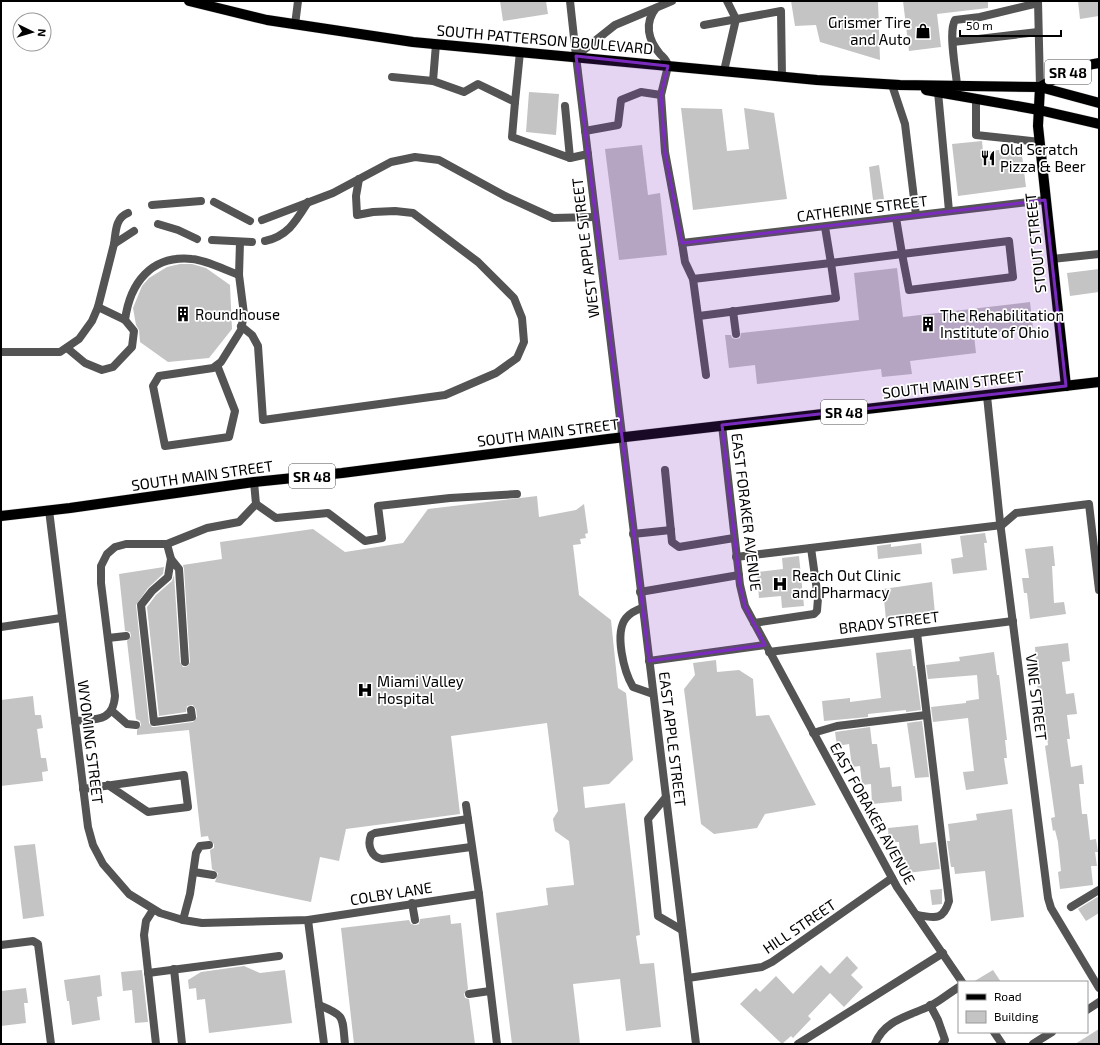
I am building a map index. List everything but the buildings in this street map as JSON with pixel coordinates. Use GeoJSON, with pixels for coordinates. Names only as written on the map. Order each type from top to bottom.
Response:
{"type":"FeatureCollection","features":[{"type":"Feature","properties":{"kind":"main road","name":"SOUTH PATTERSON BOULEVARD"},"geometry":{"type":"LineString","coordinates":[[189,1],[267,20],[372,37],[782,77],[896,85],[1040,87],[1099,103]]}},
{"type":"Feature","properties":{"kind":"main road","name":"SR 48"},"geometry":{"type":"LineString","coordinates":[[1040,87],[1065,73],[1086,65],[1099,63]]}},
{"type":"Feature","properties":{"kind":"main road","name":"SOUTH PATTERSON BOULEVARD"},"geometry":{"type":"LineString","coordinates":[[896,85],[1039,110],[1099,124]]}},
{"type":"Feature","properties":{"kind":"main road","name":"STOUT STREET"},"geometry":{"type":"LineString","coordinates":[[1040,87],[1040,142],[1045,200],[1066,386]]}},
{"type":"Feature","properties":{"kind":"main road","name":"SOUTH MAIN STREET"},"geometry":{"type":"LineString","coordinates":[[1,516],[254,482],[342,473],[722,425],[988,396],[1099,382]]}},
{"type":"Feature","properties":{"kind":"street"},"geometry":{"type":"LineString","coordinates":[[295,25],[298,1]]}},
{"type":"Feature","properties":{"kind":"street","name":"WEST APPLE STREET"},"geometry":{"type":"LineString","coordinates":[[570,1],[595,217],[623,437]]}},
{"type":"Feature","properties":{"kind":"street"},"geometry":{"type":"LineString","coordinates":[[576,56],[615,25],[672,1]]}},
{"type":"Feature","properties":{"kind":"street"},"geometry":{"type":"LineString","coordinates":[[724,71],[736,19],[727,1]]}},
{"type":"Feature","properties":{"kind":"street"},"geometry":{"type":"LineString","coordinates":[[957,85],[953,42],[953,24],[955,20],[980,17],[1038,2]]}},
{"type":"Feature","properties":{"kind":"street","name":"STOUT STREET"},"geometry":{"type":"LineString","coordinates":[[1038,2],[1040,87]]}},
{"type":"Feature","properties":{"kind":"street"},"geometry":{"type":"LineString","coordinates":[[656,8],[650,15],[648,25],[654,46],[668,61],[661,95],[665,152],[685,262],[693,279],[706,375]]}},
{"type":"Feature","properties":{"kind":"street"},"geometry":{"type":"LineString","coordinates":[[704,25],[781,11],[782,77]]}},
{"type":"Feature","properties":{"kind":"street"},"geometry":{"type":"LineString","coordinates":[[953,42],[1038,32]]}},
{"type":"Feature","properties":{"kind":"street"},"geometry":{"type":"LineString","coordinates":[[433,81],[436,44]]}},
{"type":"Feature","properties":{"kind":"street"},"geometry":{"type":"LineString","coordinates":[[520,52],[512,136],[570,158],[588,154]]}},
{"type":"Feature","properties":{"kind":"street"},"geometry":{"type":"LineString","coordinates":[[392,77],[433,81],[464,92],[478,84],[515,102]]}},
{"type":"Feature","properties":{"kind":"street"},"geometry":{"type":"LineString","coordinates":[[896,85],[905,124],[916,215]]}},
{"type":"Feature","properties":{"kind":"street"},"geometry":{"type":"LineString","coordinates":[[585,131],[618,125],[621,100],[641,92],[661,95]]}},
{"type":"Feature","properties":{"kind":"street"},"geometry":{"type":"LineString","coordinates":[[938,92],[949,211]]}},
{"type":"Feature","properties":{"kind":"street"},"geometry":{"type":"LineString","coordinates":[[976,99],[976,135],[1040,142]]}},
{"type":"Feature","properties":{"kind":"street"},"geometry":{"type":"LineString","coordinates":[[565,106],[570,158]]}},
{"type":"Feature","properties":{"kind":"street"},"geometry":{"type":"LineString","coordinates":[[262,220],[333,193],[391,162],[415,156],[440,160],[505,196],[553,218],[595,217]]}},
{"type":"Feature","properties":{"kind":"street"},"geometry":{"type":"LineString","coordinates":[[241,326],[252,335],[258,346],[263,420],[445,395],[496,373],[517,358],[524,342],[522,318],[514,298],[478,262],[413,213],[395,211],[373,212],[357,215],[356,196],[359,179]]}},
{"type":"Feature","properties":{"kind":"street","name":"CATHERINE STREET"},"geometry":{"type":"LineString","coordinates":[[682,243],[1045,200]]}},
{"type":"Feature","properties":{"kind":"street"},"geometry":{"type":"LineString","coordinates":[[152,205],[201,201]]}},
{"type":"Feature","properties":{"kind":"street"},"geometry":{"type":"LineString","coordinates":[[214,202],[250,221]]}},
{"type":"Feature","properties":{"kind":"street"},"geometry":{"type":"LineString","coordinates":[[265,241],[277,239],[292,226],[308,202]]}},
{"type":"Feature","properties":{"kind":"street"},"geometry":{"type":"LineString","coordinates":[[1,352],[60,352],[79,338],[92,321],[98,307],[114,244],[117,224],[123,215],[128,213]]}},
{"type":"Feature","properties":{"kind":"street"},"geometry":{"type":"LineString","coordinates":[[693,279],[830,263],[902,254],[1009,241],[1013,277],[908,290],[902,254],[896,218]]}},
{"type":"Feature","properties":{"kind":"street"},"geometry":{"type":"LineString","coordinates":[[158,224],[178,230],[197,239]]}},
{"type":"Feature","properties":{"kind":"street"},"geometry":{"type":"LineString","coordinates":[[699,316],[836,298],[825,226]]}},
{"type":"Feature","properties":{"kind":"street"},"geometry":{"type":"LineString","coordinates":[[114,244],[134,231]]}},
{"type":"Feature","properties":{"kind":"street"},"geometry":{"type":"LineString","coordinates":[[212,240],[252,242]]}},
{"type":"Feature","properties":{"kind":"street"},"geometry":{"type":"LineString","coordinates":[[217,365],[235,411],[229,437],[165,446],[153,386],[159,376],[213,368],[217,365],[237,337],[244,314],[239,275],[240,242]]}},
{"type":"Feature","properties":{"kind":"street"},"geometry":{"type":"LineString","coordinates":[[1052,259],[1099,254]]}},
{"type":"Feature","properties":{"kind":"street"},"geometry":{"type":"LineString","coordinates":[[125,320],[128,302],[134,288],[150,268],[163,262],[178,259],[193,259],[239,275]]}},
{"type":"Feature","properties":{"kind":"street"},"geometry":{"type":"LineString","coordinates":[[67,348],[85,362],[102,370],[113,367],[132,347],[134,330],[125,320],[98,307]]}},
{"type":"Feature","properties":{"kind":"street"},"geometry":{"type":"LineString","coordinates":[[733,311],[736,334]]}},
{"type":"Feature","properties":{"kind":"street","name":"VINE STREET"},"geometry":{"type":"LineString","coordinates":[[988,396],[1013,621],[1049,902],[1099,988]]}},
{"type":"Feature","properties":{"kind":"street","name":"EAST FORAKER AVENUE"},"geometry":{"type":"LineString","coordinates":[[722,425],[736,557],[745,606],[892,878],[961,981]]}},
{"type":"Feature","properties":{"kind":"street","name":"EAST APPLE STREET"},"geometry":{"type":"LineString","coordinates":[[623,437],[633,534],[696,1044]]}},
{"type":"Feature","properties":{"kind":"street"},"geometry":{"type":"LineString","coordinates":[[665,470],[672,542],[679,547],[734,538]]}},
{"type":"Feature","properties":{"kind":"street"},"geometry":{"type":"LineString","coordinates":[[74,721],[102,718],[112,711],[115,696],[100,583],[101,566],[107,554],[115,547],[126,544],[167,544],[207,528],[239,522],[256,504],[254,482]]}},
{"type":"Feature","properties":{"kind":"street"},"geometry":{"type":"LineString","coordinates":[[256,504],[276,518],[328,513],[365,540],[382,538],[378,506],[450,498],[517,494]]}},
{"type":"Feature","properties":{"kind":"street"},"geometry":{"type":"LineString","coordinates":[[736,557],[1002,525],[1016,513],[1089,504],[1099,590]]}},
{"type":"Feature","properties":{"kind":"street","name":"WYOMING STREET"},"geometry":{"type":"LineString","coordinates":[[49,510],[74,721],[88,827],[93,845],[103,864],[129,894],[153,910],[183,920],[195,922]]}},
{"type":"Feature","properties":{"kind":"street"},"geometry":{"type":"LineString","coordinates":[[633,534],[671,530]]}},
{"type":"Feature","properties":{"kind":"street"},"geometry":{"type":"LineString","coordinates":[[167,544],[171,559],[179,569],[185,662]]}},
{"type":"Feature","properties":{"kind":"street"},"geometry":{"type":"LineString","coordinates":[[754,622],[814,614],[817,611],[818,598],[811,548]]}},
{"type":"Feature","properties":{"kind":"street"},"geometry":{"type":"LineString","coordinates":[[171,559],[168,577],[152,591],[141,605],[154,722],[192,717],[191,710]]}},
{"type":"Feature","properties":{"kind":"street"},"geometry":{"type":"LineString","coordinates":[[640,592],[739,575]]}},
{"type":"Feature","properties":{"kind":"street"},"geometry":{"type":"LineString","coordinates":[[642,608],[632,612],[626,618],[620,635],[626,672],[633,687],[653,694]]}},
{"type":"Feature","properties":{"kind":"street"},"geometry":{"type":"LineString","coordinates":[[1,627],[61,618]]}},
{"type":"Feature","properties":{"kind":"street","name":"BRADY STREET"},"geometry":{"type":"LineString","coordinates":[[649,661],[917,633],[1013,621]]}},
{"type":"Feature","properties":{"kind":"street"},"geometry":{"type":"LineString","coordinates":[[917,633],[949,901],[946,911],[940,916],[934,918],[917,915]]}},
{"type":"Feature","properties":{"kind":"street"},"geometry":{"type":"LineString","coordinates":[[108,638],[126,636]]}},
{"type":"Feature","properties":{"kind":"street"},"geometry":{"type":"LineString","coordinates":[[112,711],[127,724],[136,725]]}},
{"type":"Feature","properties":{"kind":"street"},"geometry":{"type":"LineString","coordinates":[[813,733],[837,726],[926,715]]}},
{"type":"Feature","properties":{"kind":"street"},"geometry":{"type":"LineString","coordinates":[[83,789],[108,785],[184,775],[188,807],[148,812],[108,785]]}},
{"type":"Feature","properties":{"kind":"street"},"geometry":{"type":"LineString","coordinates":[[666,797],[648,819],[658,916],[682,930]]}},
{"type":"Feature","properties":{"kind":"street"},"geometry":{"type":"LineString","coordinates":[[466,805],[479,894],[497,1044]]}},
{"type":"Feature","properties":{"kind":"street"},"geometry":{"type":"LineString","coordinates":[[468,819],[375,833],[371,835],[369,841],[372,854],[376,858],[471,847]]}},
{"type":"Feature","properties":{"kind":"street"},"geometry":{"type":"LineString","coordinates":[[183,920],[198,849],[200,846],[209,845]]}},
{"type":"Feature","properties":{"kind":"street"},"geometry":{"type":"LineString","coordinates":[[194,872],[213,875]]}},
{"type":"Feature","properties":{"kind":"street","name":"HILL STREET"},"geometry":{"type":"LineString","coordinates":[[688,978],[762,967],[772,962],[892,878]]}},
{"type":"Feature","properties":{"kind":"street"},"geometry":{"type":"LineString","coordinates":[[1071,907],[1099,890]]}},
{"type":"Feature","properties":{"kind":"street","name":"COLBY LANE"},"geometry":{"type":"LineString","coordinates":[[195,922],[308,920],[479,894]]}},
{"type":"Feature","properties":{"kind":"street"},"geometry":{"type":"LineString","coordinates":[[412,903],[415,920]]}},
{"type":"Feature","properties":{"kind":"street"},"geometry":{"type":"LineString","coordinates":[[153,910],[146,921],[144,935],[156,1044]]}},
{"type":"Feature","properties":{"kind":"street"},"geometry":{"type":"LineString","coordinates":[[308,920],[324,1044]]}},
{"type":"Feature","properties":{"kind":"street"},"geometry":{"type":"LineString","coordinates":[[1,945],[28,941],[37,942],[40,952],[51,1044]]}},
{"type":"Feature","properties":{"kind":"street"},"geometry":{"type":"LineString","coordinates":[[798,1044],[943,953]]}},
{"type":"Feature","properties":{"kind":"street"},"geometry":{"type":"LineString","coordinates":[[148,973],[278,956]]}},
{"type":"Feature","properties":{"kind":"street"},"geometry":{"type":"LineString","coordinates":[[174,969],[182,1044]]}},
{"type":"Feature","properties":{"kind":"street"},"geometry":{"type":"LineString","coordinates":[[875,1044],[879,1034],[900,1017],[930,1006],[958,988]]}},
{"type":"Feature","properties":{"kind":"street"},"geometry":{"type":"LineString","coordinates":[[469,994],[490,991]]}},
{"type":"Feature","properties":{"kind":"street"},"geometry":{"type":"LineString","coordinates":[[1088,1009],[1099,1002]]}},
{"type":"Feature","properties":{"kind":"street"},"geometry":{"type":"LineString","coordinates":[[319,1005],[336,1012],[342,1018],[345,1044]]}},
{"type":"Feature","properties":{"kind":"street"},"geometry":{"type":"LineString","coordinates":[[930,1006],[938,1020],[945,1040],[942,1044]]}},
{"type":"Feature","properties":{"kind":"street"},"geometry":{"type":"LineString","coordinates":[[995,1033],[1002,1044]]}},
{"type":"Feature","properties":{"kind":"street"},"geometry":{"type":"LineString","coordinates":[[1033,1044],[1050,1033]]}},
{"type":"Feature","properties":{"kind":"highlighted area"},"geometry":{"type":"Polygon","coordinates":[[[576,56],[668,66],[661,95],[665,152],[682,243],[1045,200],[1066,386],[722,425],[740,585],[745,606],[765,645],[649,661],[576,56]]]}},
{"type":"Feature","properties":{"kind":"place","name":"Grismer Tire and Auto"},"geometry":{"type":"Point","coordinates":[923,31]}},
{"type":"Feature","properties":{"kind":"place","name":"Old Scratch Pizza & Beer"},"geometry":{"type":"Point","coordinates":[988,158]}},
{"type":"Feature","properties":{"kind":"place","name":"Roundhouse"},"geometry":{"type":"Point","coordinates":[183,314]}},
{"type":"Feature","properties":{"kind":"place","name":"The Rehabilitation Institute of Ohio"},"geometry":{"type":"Point","coordinates":[928,324]}},
{"type":"Feature","properties":{"kind":"place","name":"Reach Out Clinic and Pharmacy"},"geometry":{"type":"Point","coordinates":[780,584]}},
{"type":"Feature","properties":{"kind":"place","name":"Miami Valley Hospital"},"geometry":{"type":"Point","coordinates":[365,690]}}]}
